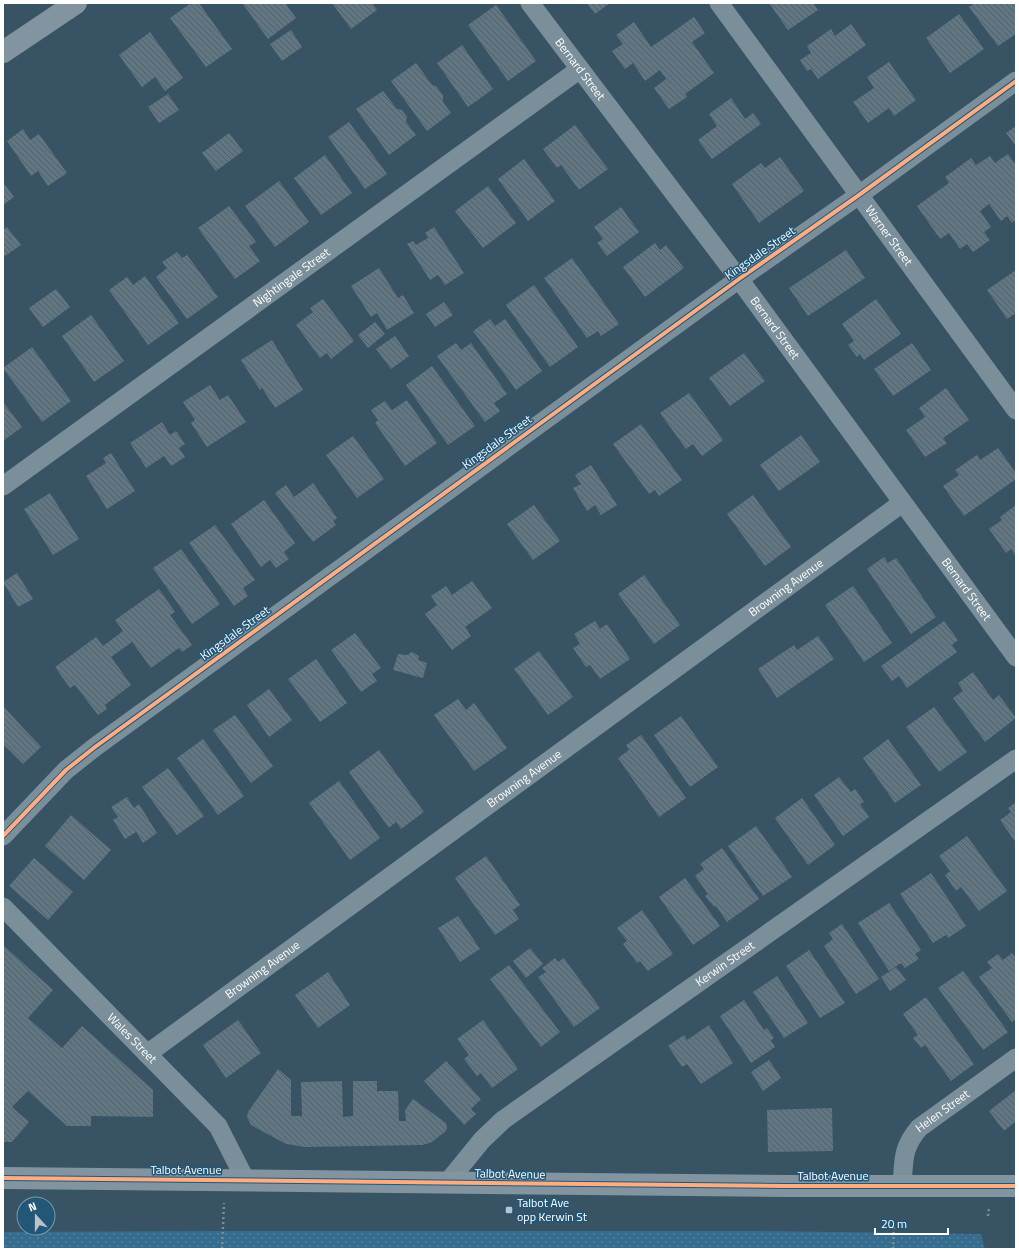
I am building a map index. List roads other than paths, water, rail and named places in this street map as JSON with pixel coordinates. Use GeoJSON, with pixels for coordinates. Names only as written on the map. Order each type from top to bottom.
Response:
{"type":"FeatureCollection","features":[{"type":"Feature","properties":{"kind":"main road"},"geometry":{"type":"LineString","coordinates":[[3,52],[63,6]]}},
{"type":"Feature","properties":{"kind":"main road","name":"Talbot Avenue"},"geometry":{"type":"LineString","coordinates":[[3,1178],[446,1183],[1016,1186]]}},
{"type":"Feature","properties":{"kind":"street","name":"Bernard Street"},"geometry":{"type":"LineString","coordinates":[[530,3],[739,279],[902,503],[1014,649]]}},
{"type":"Feature","properties":{"kind":"street","name":"Warner Street"},"geometry":{"type":"LineString","coordinates":[[719,3],[1016,410]]}},
{"type":"Feature","properties":{"kind":"street","name":"Nightingale Street"},"geometry":{"type":"LineString","coordinates":[[3,486],[580,69]]}},
{"type":"Feature","properties":{"kind":"street","name":"Kingsdale Street"},"geometry":{"type":"LineString","coordinates":[[3,836],[66,770],[95,747],[739,279],[859,195],[1016,81]]}},
{"type":"Feature","properties":{"kind":"street","name":"Browning Avenue"},"geometry":{"type":"LineString","coordinates":[[147,1054],[902,503]]}},
{"type":"Feature","properties":{"kind":"street","name":"Kerwin Street"},"geometry":{"type":"LineString","coordinates":[[446,1183],[482,1140],[503,1120],[1016,759]]}},
{"type":"Feature","properties":{"kind":"street","name":"Wales Street"},"geometry":{"type":"LineString","coordinates":[[3,907],[218,1126],[246,1181]]}},
{"type":"Feature","properties":{"kind":"street","name":"Helen Street"},"geometry":{"type":"LineString","coordinates":[[902,1186],[904,1155],[909,1140],[919,1128],[1016,1058]]}},
{"type":"Feature","properties":{"kind":"place","name":"Talbot Ave opp Kerwin St"},"geometry":{"type":"Point","coordinates":[509,1210]}}]}
